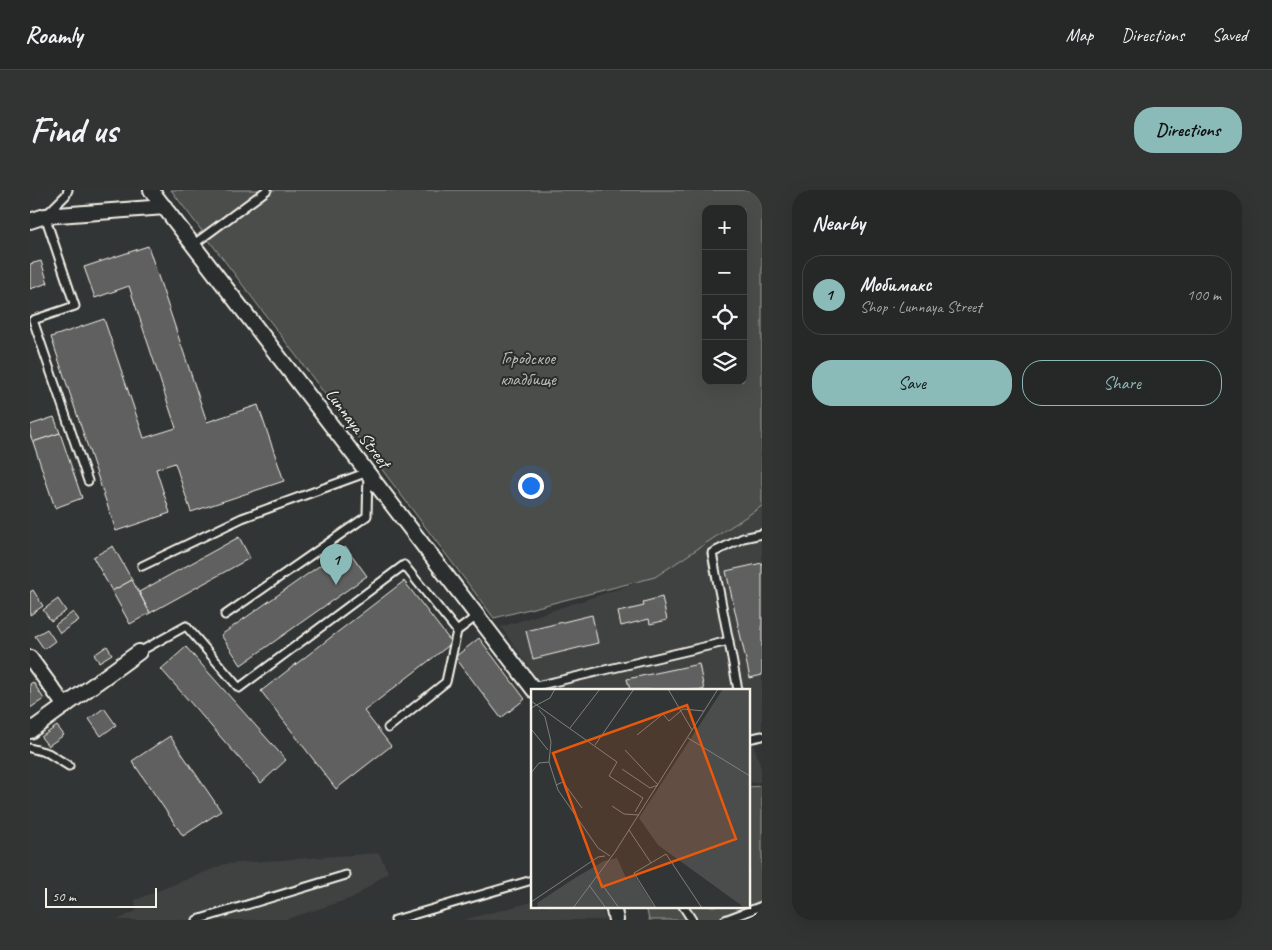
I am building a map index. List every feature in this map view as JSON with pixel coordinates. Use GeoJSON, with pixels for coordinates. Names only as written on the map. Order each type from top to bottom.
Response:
{"type":"FeatureCollection","features":[{"type":"Feature","properties":{"kind":"street","name":"Lunnaya Street"},"geometry":{"type":"LineString","coordinates":[[151,190],[533,689]]}},
{"type":"Feature","properties":{"kind":"street"},"geometry":{"type":"LineString","coordinates":[[30,220],[45,216],[164,207]]}},
{"type":"Feature","properties":{"kind":"street"},"geometry":{"type":"LineString","coordinates":[[30,731],[139,652]]}},
{"type":"Feature","properties":{"kind":"street"},"geometry":{"type":"LineString","coordinates":[[30,658],[64,706]]}},
{"type":"Feature","properties":{"kind":"lane"},"geometry":{"type":"LineString","coordinates":[[68,190],[66,195],[45,216],[75,306],[33,320],[88,481]]}},
{"type":"Feature","properties":{"kind":"lane"},"geometry":{"type":"LineString","coordinates":[[194,244],[266,190]]}},
{"type":"Feature","properties":{"kind":"lane"},"geometry":{"type":"LineString","coordinates":[[142,566],[242,518],[368,472],[367,516],[226,615]]}},
{"type":"Feature","properties":{"kind":"lane"},"geometry":{"type":"LineString","coordinates":[[738,689],[712,553],[743,538],[762,534]]}},
{"type":"Feature","properties":{"kind":"lane"},"geometry":{"type":"LineString","coordinates":[[139,652],[186,626],[239,688],[404,565],[457,631]]}},
{"type":"Feature","properties":{"kind":"lane"},"geometry":{"type":"LineString","coordinates":[[388,728],[446,682],[457,631],[477,616]]}},
{"type":"Feature","properties":{"kind":"lane"},"geometry":{"type":"LineString","coordinates":[[533,689],[729,641]]}},
{"type":"Feature","properties":{"kind":"lane"},"geometry":{"type":"LineString","coordinates":[[30,748],[48,753],[69,766]]}},
{"type":"Feature","properties":{"kind":"lane"},"geometry":{"type":"LineString","coordinates":[[197,920],[346,875]]}},
{"type":"Feature","properties":{"kind":"lane"},"geometry":{"type":"LineString","coordinates":[[395,920],[531,880]]}},
{"type":"Feature","properties":{"kind":"lane"},"geometry":{"type":"LineString","coordinates":[[725,920],[762,906]]}},
{"type":"Feature","properties":{"kind":"lane"},"geometry":{"type":"LineString","coordinates":[[684,908],[692,920]]}},
{"type":"Feature","properties":{"kind":"shaded area"},"geometry":{"type":"Polygon","coordinates":[[[762,506],[762,737],[752,740],[762,771],[762,782],[750,783],[750,689],[544,689],[501,627],[655,577],[762,506]]]}},
{"type":"Feature","properties":{"kind":"shaded area"},"geometry":{"type":"Polygon","coordinates":[[[379,853],[388,872],[355,897],[284,920],[117,920],[136,911],[135,900],[225,864],[379,853]]]}},
{"type":"Feature","properties":{"kind":"shaded area"},"geometry":{"type":"Polygon","coordinates":[[[531,902],[531,908],[602,908],[605,920],[463,920],[531,902]]]}},
{"type":"Feature","properties":{"kind":"green space","name":"Городское кладбище"},"geometry":{"type":"Polygon","coordinates":[[[171,190],[762,190],[762,506],[655,577],[494,618],[171,190]]]}},
{"type":"Feature","properties":{"kind":"green space"},"geometry":{"type":"Polygon","coordinates":[[[762,786],[762,920],[649,920],[646,908],[750,908],[750,787],[762,786]]]}},
{"type":"Feature","properties":{"kind":"building"},"geometry":{"type":"Polygon","coordinates":[[[148,246],[207,422],[258,405],[284,481],[191,512],[175,463],[156,469],[170,513],[116,531],[51,337],[104,319],[144,438],[176,428],[129,286],[95,298],[84,267],[148,246]]]}},
{"type":"Feature","properties":{"kind":"building"},"geometry":{"type":"Polygon","coordinates":[[[41,261],[48,283],[30,289],[30,264],[41,261]]]}},
{"type":"Feature","properties":{"kind":"building"},"geometry":{"type":"Polygon","coordinates":[[[54,417],[60,433],[33,442],[30,435],[30,425],[54,417]]]}},
{"type":"Feature","properties":{"kind":"building"},"geometry":{"type":"Polygon","coordinates":[[[60,433],[82,498],[55,508],[33,442],[60,433]]]}},
{"type":"Feature","properties":{"kind":"building"},"geometry":{"type":"Polygon","coordinates":[[[239,537],[250,558],[150,613],[139,592],[239,537]]]}},
{"type":"Feature","properties":{"kind":"building"},"geometry":{"type":"Polygon","coordinates":[[[113,546],[132,580],[112,591],[93,557],[113,546]]]}},
{"type":"Feature","properties":{"kind":"building"},"geometry":{"type":"Polygon","coordinates":[[[346,547],[367,576],[241,665],[221,635],[346,547]]]}},
{"type":"Feature","properties":{"kind":"building"},"geometry":{"type":"Polygon","coordinates":[[[762,563],[762,675],[750,678],[726,571],[762,563]]]}},
{"type":"Feature","properties":{"kind":"building"},"geometry":{"type":"Polygon","coordinates":[[[132,580],[150,613],[130,624],[112,591],[132,580]]]}},
{"type":"Feature","properties":{"kind":"building"},"geometry":{"type":"Polygon","coordinates":[[[404,581],[452,643],[364,711],[391,746],[336,789],[261,691],[404,581]]]}},
{"type":"Feature","properties":{"kind":"building"},"geometry":{"type":"Polygon","coordinates":[[[33,590],[43,606],[30,615],[30,592],[33,590]]]}},
{"type":"Feature","properties":{"kind":"building"},"geometry":{"type":"Polygon","coordinates":[[[662,597],[667,620],[650,624],[649,619],[621,626],[618,612],[644,606],[643,602],[662,597]]]}},
{"type":"Feature","properties":{"kind":"building"},"geometry":{"type":"Polygon","coordinates":[[[58,599],[66,611],[51,621],[43,610],[58,599]]]}},
{"type":"Feature","properties":{"kind":"building"},"geometry":{"type":"Polygon","coordinates":[[[73,612],[79,620],[60,633],[55,625],[73,612]]]}},
{"type":"Feature","properties":{"kind":"building"},"geometry":{"type":"Polygon","coordinates":[[[592,615],[598,643],[533,659],[526,631],[592,615]]]}},
{"type":"Feature","properties":{"kind":"building"},"geometry":{"type":"Polygon","coordinates":[[[47,629],[55,641],[44,649],[35,636],[47,629]]]}},
{"type":"Feature","properties":{"kind":"building"},"geometry":{"type":"Polygon","coordinates":[[[479,638],[525,699],[501,718],[455,657],[479,638]]]}},
{"type":"Feature","properties":{"kind":"building"},"geometry":{"type":"Polygon","coordinates":[[[107,646],[112,654],[99,662],[94,655],[107,646]]]}},
{"type":"Feature","properties":{"kind":"building"},"geometry":{"type":"Polygon","coordinates":[[[186,647],[286,760],[261,783],[161,669],[186,647]]]}},
{"type":"Feature","properties":{"kind":"building"},"geometry":{"type":"Polygon","coordinates":[[[699,664],[704,689],[630,689],[627,679],[699,664]]]}},
{"type":"Feature","properties":{"kind":"building"},"geometry":{"type":"Polygon","coordinates":[[[33,682],[44,699],[30,708],[30,684],[33,682]]]}},
{"type":"Feature","properties":{"kind":"building"},"geometry":{"type":"Polygon","coordinates":[[[104,708],[116,725],[101,736],[89,719],[104,708]]]}},
{"type":"Feature","properties":{"kind":"building"},"geometry":{"type":"Polygon","coordinates":[[[57,726],[64,735],[48,746],[41,737],[57,726]]]}},
{"type":"Feature","properties":{"kind":"building"},"geometry":{"type":"Polygon","coordinates":[[[170,736],[221,811],[183,836],[132,761],[170,736]]]}},
{"type":"Feature","properties":{"kind":"place","name":"Мобимакс"},"geometry":{"type":"Point","coordinates":[336,585]}}]}
